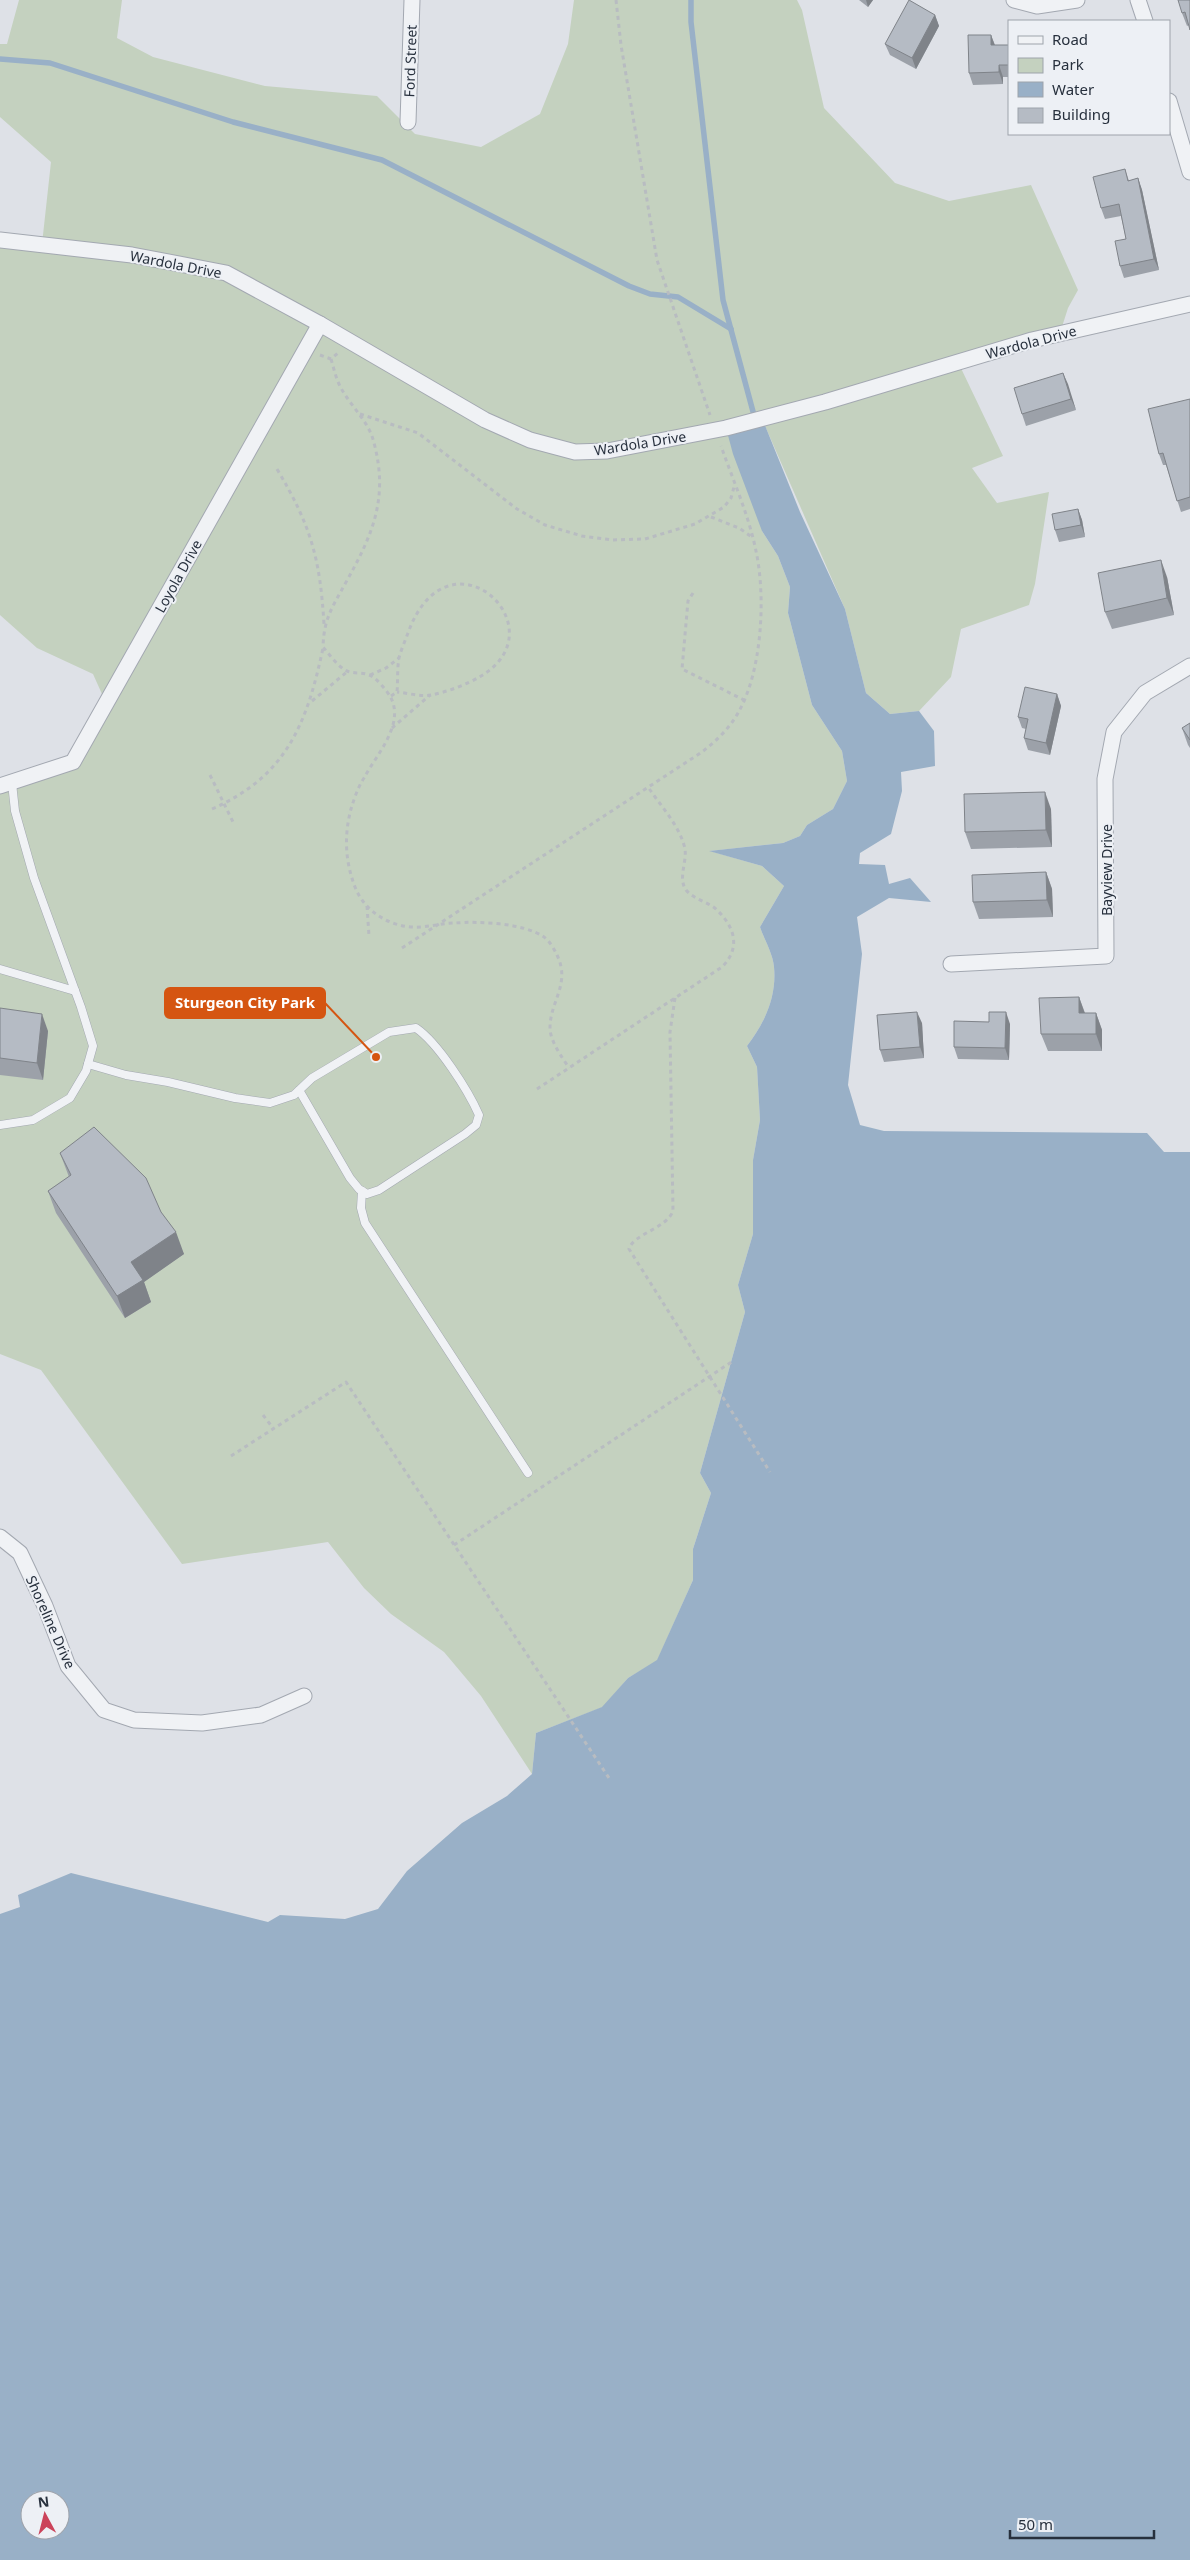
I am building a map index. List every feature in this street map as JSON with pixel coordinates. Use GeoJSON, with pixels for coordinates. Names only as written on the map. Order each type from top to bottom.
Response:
{"type":"FeatureCollection","features":[{"type":"Feature","properties":{"kind":"street","name":"Ford Street"},"geometry":{"type":"LineString","coordinates":[[408,122],[412,0]]}},
{"type":"Feature","properties":{"kind":"street"},"geometry":{"type":"LineString","coordinates":[[1014,0],[1037,6],[1076,0]]}},
{"type":"Feature","properties":{"kind":"street"},"geometry":{"type":"LineString","coordinates":[[1138,0],[1145,20]]}},
{"type":"Feature","properties":{"kind":"street"},"geometry":{"type":"LineString","coordinates":[[1170,104],[1190,172]]}},
{"type":"Feature","properties":{"kind":"street","name":"Wardola Drive"},"geometry":{"type":"LineString","coordinates":[[0,240],[132,255],[226,273],[352,342],[485,420],[530,440],[576,452],[607,451],[722,433],[1032,340],[1190,304]]}},
{"type":"Feature","properties":{"kind":"street","name":"Loyola Drive"},"geometry":{"type":"LineString","coordinates":[[6,785],[73,762],[320,324]]}},
{"type":"Feature","properties":{"kind":"street","name":"Bayview Drive"},"geometry":{"type":"LineString","coordinates":[[951,964],[1106,956],[1106,779],[1114,732],[1145,693],[1190,666]]}},
{"type":"Feature","properties":{"kind":"street","name":"Shoreline Drive"},"geometry":{"type":"LineString","coordinates":[[0,1537],[20,1553],[45,1606],[68,1666],[104,1710],[134,1720],[202,1723],[261,1715],[304,1696]]}},
{"type":"Feature","properties":{"kind":"lane"},"geometry":{"type":"LineString","coordinates":[[0,1125],[33,1120],[70,1098],[88,1064],[93,1046],[34,878],[6,785]]}},
{"type":"Feature","properties":{"kind":"lane"},"geometry":{"type":"LineString","coordinates":[[0,969],[75,991]]}},
{"type":"Feature","properties":{"kind":"lane"},"geometry":{"type":"LineString","coordinates":[[88,1064],[126,1075],[168,1082],[235,1098],[270,1103],[294,1095],[299,1090],[312,1078],[389,1032],[416,1028],[428,1036],[473,1102],[478,1115],[476,1125],[465,1134],[379,1190],[367,1194],[350,1178],[299,1090]]}},
{"type":"Feature","properties":{"kind":"lane"},"geometry":{"type":"LineString","coordinates":[[362,1191],[361,1208],[365,1223],[528,1473]]}},
{"type":"Feature","properties":{"kind":"path"},"geometry":{"type":"LineString","coordinates":[[616,0],[621,45],[657,260],[712,420]]}},
{"type":"Feature","properties":{"kind":"path"},"geometry":{"type":"LineString","coordinates":[[331,359],[352,342]]}},
{"type":"Feature","properties":{"kind":"path"},"geometry":{"type":"LineString","coordinates":[[305,350],[331,359]]}},
{"type":"Feature","properties":{"kind":"path"},"geometry":{"type":"LineString","coordinates":[[324,626],[368,543],[376,518],[380,495],[379,468],[374,442],[360,414],[341,389],[331,359]]}},
{"type":"Feature","properties":{"kind":"path"},"geometry":{"type":"LineString","coordinates":[[360,414],[418,433],[517,509],[544,525],[582,536],[612,540],[645,539],[696,524],[724,508],[731,498],[734,485]]}},
{"type":"Feature","properties":{"kind":"path"},"geometry":{"type":"LineString","coordinates":[[402,948],[716,741],[733,720],[744,700],[754,668],[758,643],[760,596],[756,550],[734,485],[722,433]]}},
{"type":"Feature","properties":{"kind":"path"},"geometry":{"type":"LineString","coordinates":[[212,809],[256,785],[279,761],[296,732],[310,702],[323,647],[324,626],[321,582],[315,550],[305,520],[277,469]]}},
{"type":"Feature","properties":{"kind":"path"},"geometry":{"type":"LineString","coordinates":[[711,517],[721,519],[752,538]]}},
{"type":"Feature","properties":{"kind":"path"},"geometry":{"type":"LineString","coordinates":[[392,728],[430,695],[478,678],[500,661],[509,637],[507,620],[494,597],[479,588],[462,584],[440,588],[423,601],[411,624],[399,658],[397,692]]}},
{"type":"Feature","properties":{"kind":"path"},"geometry":{"type":"LineString","coordinates":[[693,593],[688,601],[682,669],[744,700]]}},
{"type":"Feature","properties":{"kind":"path"},"geometry":{"type":"LineString","coordinates":[[323,647],[336,663],[348,672],[370,675],[386,668],[399,658]]}},
{"type":"Feature","properties":{"kind":"path"},"geometry":{"type":"LineString","coordinates":[[310,702],[348,672]]}},
{"type":"Feature","properties":{"kind":"path"},"geometry":{"type":"LineString","coordinates":[[370,675],[390,696],[394,703],[390,736],[363,779],[351,808],[346,831],[346,849],[355,887],[367,906],[389,922],[420,927],[479,922],[524,929],[544,937],[554,948],[562,965],[559,996],[550,1030],[569,1068]]}},
{"type":"Feature","properties":{"kind":"path"},"geometry":{"type":"LineString","coordinates":[[390,696],[397,692],[430,695]]}},
{"type":"Feature","properties":{"kind":"path"},"geometry":{"type":"LineString","coordinates":[[210,775],[233,822]]}},
{"type":"Feature","properties":{"kind":"path"},"geometry":{"type":"LineString","coordinates":[[536,1089],[722,967],[730,959],[734,950],[734,939],[718,910],[687,891],[683,874],[685,846],[648,787]]}},
{"type":"Feature","properties":{"kind":"path"},"geometry":{"type":"LineString","coordinates":[[367,906],[369,936]]}},
{"type":"Feature","properties":{"kind":"path"},"geometry":{"type":"LineString","coordinates":[[675,998],[670,1032],[674,1204],[671,1217],[664,1224],[633,1242],[629,1249],[770,1472]]}},
{"type":"Feature","properties":{"kind":"path"},"geometry":{"type":"LineString","coordinates":[[454,1545],[733,1361]]}},
{"type":"Feature","properties":{"kind":"path"},"geometry":{"type":"LineString","coordinates":[[231,1456],[346,1382],[609,1778]]}},
{"type":"Feature","properties":{"kind":"path"},"geometry":{"type":"LineString","coordinates":[[263,1415],[273,1428]]}},
{"type":"Feature","properties":{"kind":"green space"},"geometry":{"type":"Polygon","coordinates":[[[19,0],[122,0],[117,38],[153,57],[265,86],[377,96],[415,134],[481,147],[540,114],[568,44],[574,0],[797,0],[802,10],[824,108],[895,183],[949,201],[1031,185],[1078,290],[1068,308],[1060,333],[958,362],[1003,456],[972,468],[997,503],[1049,492],[1035,584],[1029,605],[961,629],[951,677],[919,711],[890,714],[866,693],[845,609],[762,419],[762,531],[778,556],[790,587],[788,613],[812,705],[842,751],[847,781],[833,809],[807,825],[800,836],[783,843],[710,851],[762,866],[784,886],[760,927],[772,957],[774,978],[768,1010],[759,1029],[747,1046],[757,1067],[760,1120],[753,1160],[753,1234],[738,1285],[745,1312],[700,1473],[711,1493],[693,1549],[693,1580],[657,1661],[628,1678],[603,1707],[536,1733],[532,1774],[481,1696],[444,1652],[391,1614],[364,1588],[328,1542],[182,1564],[41,1370],[0,1354],[0,786],[73,762],[106,703],[93,674],[37,648],[0,615],[0,240],[42,244],[51,162],[0,117],[0,44],[7,44],[19,0]]]}},
{"type":"Feature","properties":{"kind":"water"},"geometry":{"type":"Polygon","coordinates":[[[762,418],[800,512],[845,609],[866,693],[890,714],[919,711],[934,731],[935,766],[901,772],[902,791],[891,834],[860,853],[859,864],[885,865],[889,884],[910,878],[931,902],[889,898],[857,917],[862,954],[848,1085],[860,1125],[884,1131],[1147,1133],[1164,1152],[1190,1152],[1190,2560],[0,2560],[0,1914],[20,1907],[18,1895],[71,1873],[268,1922],[280,1915],[345,1919],[378,1909],[407,1871],[462,1823],[507,1796],[532,1774],[536,1733],[602,1707],[628,1678],[657,1660],[693,1580],[693,1549],[711,1493],[700,1473],[745,1312],[738,1285],[753,1234],[753,1160],[760,1120],[757,1067],[747,1046],[759,1029],[768,1010],[774,978],[772,957],[760,927],[784,886],[762,866],[709,851],[783,843],[800,836],[807,825],[833,809],[847,781],[842,751],[812,705],[788,613],[790,587],[778,556],[762,531],[733,454],[726,428],[762,418]]]}},
{"type":"Feature","properties":{"kind":"building"},"geometry":{"type":"Polygon","coordinates":[[[909,0],[935,15],[912,58],[885,44],[909,0]]]}},
{"type":"Feature","properties":{"kind":"building"},"geometry":{"type":"Polygon","coordinates":[[[1178,0],[1190,0],[1190,30],[1185,12],[1182,13],[1178,0]]]}},
{"type":"Feature","properties":{"kind":"building"},"geometry":{"type":"Polygon","coordinates":[[[968,35],[991,35],[991,45],[1008,45],[1008,65],[999,65],[999,72],[969,73],[968,35]]]}},
{"type":"Feature","properties":{"kind":"building"},"geometry":{"type":"Polygon","coordinates":[[[1125,169],[1128,181],[1138,178],[1154,259],[1120,266],[1115,241],[1126,239],[1119,204],[1101,208],[1093,177],[1125,169]]]}},
{"type":"Feature","properties":{"kind":"building"},"geometry":{"type":"Polygon","coordinates":[[[1063,373],[1071,399],[1022,414],[1014,388],[1063,373]]]}},
{"type":"Feature","properties":{"kind":"building"},"geometry":{"type":"Polygon","coordinates":[[[1190,399],[1190,497],[1177,501],[1163,453],[1159,454],[1148,409],[1190,399]]]}},
{"type":"Feature","properties":{"kind":"building"},"geometry":{"type":"Polygon","coordinates":[[[1078,509],[1081,525],[1055,530],[1052,514],[1078,509]]]}},
{"type":"Feature","properties":{"kind":"building"},"geometry":{"type":"Polygon","coordinates":[[[1161,560],[1167,598],[1105,612],[1098,573],[1161,560]]]}},
{"type":"Feature","properties":{"kind":"building"},"geometry":{"type":"Polygon","coordinates":[[[1025,687],[1057,694],[1046,743],[1024,738],[1028,719],[1018,717],[1025,687]]]}},
{"type":"Feature","properties":{"kind":"building"},"geometry":{"type":"Polygon","coordinates":[[[1190,723],[1190,740],[1182,728],[1190,723]]]}},
{"type":"Feature","properties":{"kind":"building"},"geometry":{"type":"Polygon","coordinates":[[[1045,792],[1046,830],[965,832],[964,794],[1045,792]]]}},
{"type":"Feature","properties":{"kind":"building"},"geometry":{"type":"Polygon","coordinates":[[[1046,872],[1047,900],[973,902],[972,875],[1046,872]]]}},
{"type":"Feature","properties":{"kind":"building"},"geometry":{"type":"Polygon","coordinates":[[[1079,997],[1079,1013],[1096,1013],[1096,1034],[1041,1034],[1039,998],[1079,997]]]}},
{"type":"Feature","properties":{"kind":"building"},"geometry":{"type":"Polygon","coordinates":[[[0,1008],[42,1014],[37,1063],[0,1058],[0,1008]]]}},
{"type":"Feature","properties":{"kind":"building"},"geometry":{"type":"Polygon","coordinates":[[[917,1012],[920,1047],[880,1050],[877,1015],[917,1012]]]}},
{"type":"Feature","properties":{"kind":"building"},"geometry":{"type":"Polygon","coordinates":[[[989,1012],[1006,1012],[1005,1048],[954,1047],[954,1021],[989,1022],[989,1012]]]}},
{"type":"Feature","properties":{"kind":"building"},"geometry":{"type":"Polygon","coordinates":[[[94,1127],[146,1178],[161,1212],[176,1232],[131,1262],[143,1280],[117,1296],[48,1191],[71,1175],[60,1153],[94,1127]]]}},
{"type":"Feature","properties":{"kind":"waterway"},"geometry":{"type":"LineString","coordinates":[[691,0],[691,22],[723,300],[755,419]]}},
{"type":"Feature","properties":{"kind":"waterway"},"geometry":{"type":"LineString","coordinates":[[0,59],[50,63],[233,122],[382,160],[629,286],[650,294],[678,297],[731,329]]}},
{"type":"Feature","properties":{"kind":"place","name":"Sturgeon City Park"},"geometry":{"type":"Point","coordinates":[376,1057]}}]}
